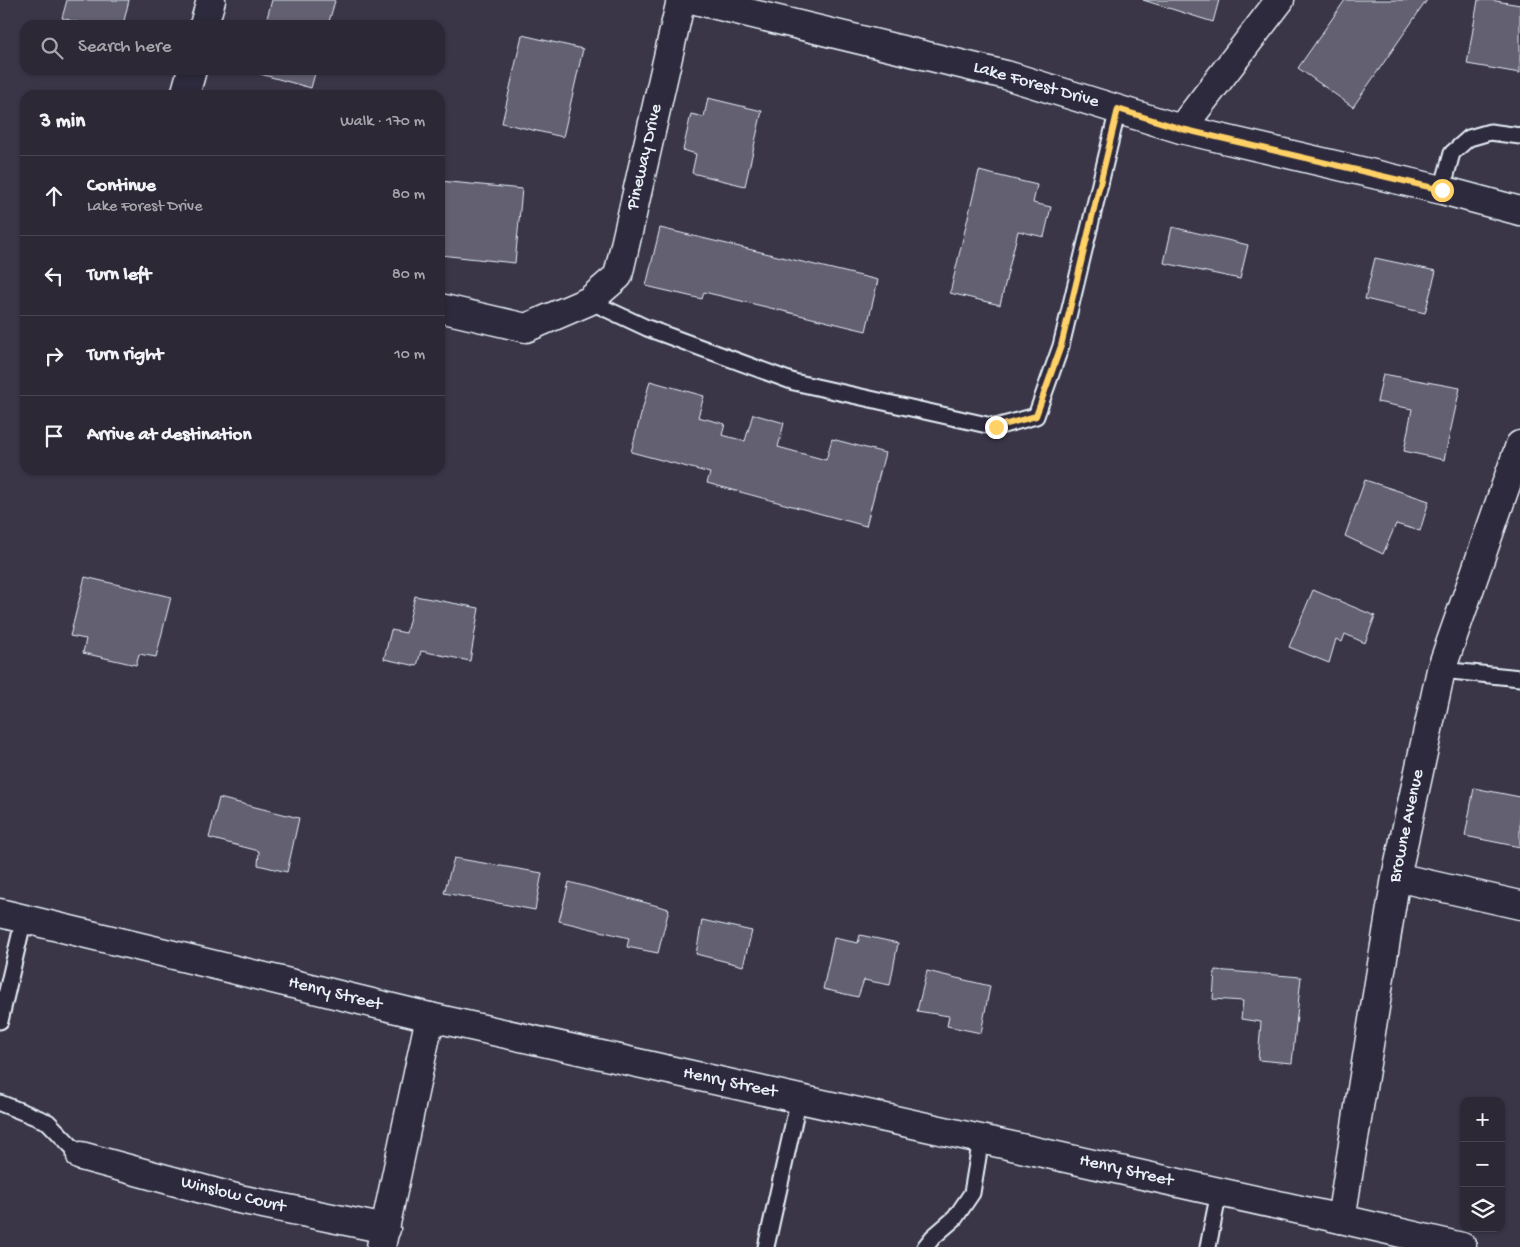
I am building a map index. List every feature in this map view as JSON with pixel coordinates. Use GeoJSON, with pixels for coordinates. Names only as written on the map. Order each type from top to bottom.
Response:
{"type":"FeatureCollection","features":[{"type":"Feature","properties":{"kind":"street"},"geometry":{"type":"LineString","coordinates":[[205,20],[211,0]]}},
{"type":"Feature","properties":{"kind":"street","name":"Pineway Drive"},"geometry":{"type":"LineString","coordinates":[[445,309],[526,328],[589,301],[618,276],[680,0]]}},
{"type":"Feature","properties":{"kind":"street","name":"Lake Forest Drive"},"geometry":{"type":"LineString","coordinates":[[696,0],[1006,75],[1182,129],[1442,190],[1520,211]]}},
{"type":"Feature","properties":{"kind":"street"},"geometry":{"type":"LineString","coordinates":[[1182,129],[1277,1]]}},
{"type":"Feature","properties":{"kind":"street"},"geometry":{"type":"LineString","coordinates":[[186,90],[191,75]]}},
{"type":"Feature","properties":{"kind":"street","name":"Browne Avenue"},"geometry":{"type":"LineString","coordinates":[[1341,1219],[1396,878],[1441,670],[1520,445]]}},
{"type":"Feature","properties":{"kind":"street"},"geometry":{"type":"LineString","coordinates":[[1396,878],[1520,905]]}},
{"type":"Feature","properties":{"kind":"street","name":"Henry Street"},"geometry":{"type":"LineString","coordinates":[[12,916],[430,1017],[1462,1247]]}},
{"type":"Feature","properties":{"kind":"street","name":"Winslow Court"},"geometry":{"type":"LineString","coordinates":[[81,1156],[384,1238],[430,1017]]}},
{"type":"Feature","properties":{"kind":"lane"},"geometry":{"type":"LineString","coordinates":[[589,301],[648,328],[794,382],[996,427],[1036,416],[1061,346],[1118,109]]}},
{"type":"Feature","properties":{"kind":"lane"},"geometry":{"type":"LineString","coordinates":[[1442,190],[1452,153],[1469,138],[1490,132],[1520,136]]}},
{"type":"Feature","properties":{"kind":"lane"},"geometry":{"type":"LineString","coordinates":[[1441,670],[1520,678]]}},
{"type":"Feature","properties":{"kind":"lane"},"geometry":{"type":"LineString","coordinates":[[0,1022],[12,916]]}},
{"type":"Feature","properties":{"kind":"lane"},"geometry":{"type":"LineString","coordinates":[[766,1247],[799,1098]]}},
{"type":"Feature","properties":{"kind":"lane"},"geometry":{"type":"LineString","coordinates":[[0,1103],[48,1122],[81,1156]]}},
{"type":"Feature","properties":{"kind":"lane"},"geometry":{"type":"LineString","coordinates":[[925,1247],[933,1237],[955,1218],[972,1193],[981,1139]]}},
{"type":"Feature","properties":{"kind":"lane"},"geometry":{"type":"LineString","coordinates":[[1208,1247],[1219,1192]]}},
{"type":"Feature","properties":{"kind":"building"},"geometry":{"type":"Polygon","coordinates":[[[67,0],[129,0],[124,20],[69,20],[62,18],[67,0]]]}},
{"type":"Feature","properties":{"kind":"building"},"geometry":{"type":"Polygon","coordinates":[[[272,0],[335,1],[329,20],[266,20],[272,0]]]}},
{"type":"Feature","properties":{"kind":"building"},"geometry":{"type":"Polygon","coordinates":[[[1143,0],[1219,0],[1213,22],[1143,0]]]}},
{"type":"Feature","properties":{"kind":"building"},"geometry":{"type":"Polygon","coordinates":[[[1345,0],[1427,0],[1353,107],[1298,68],[1345,0]]]}},
{"type":"Feature","properties":{"kind":"building"},"geometry":{"type":"Polygon","coordinates":[[[1478,0],[1520,5],[1520,73],[1467,64],[1478,0]]]}},
{"type":"Feature","properties":{"kind":"building"},"geometry":{"type":"Polygon","coordinates":[[[522,35],[583,49],[563,137],[502,123],[522,35]]]}},
{"type":"Feature","properties":{"kind":"building"},"geometry":{"type":"Polygon","coordinates":[[[264,75],[315,75],[311,88],[264,75]]]}},
{"type":"Feature","properties":{"kind":"building"},"geometry":{"type":"Polygon","coordinates":[[[708,98],[762,111],[745,186],[692,173],[696,154],[683,150],[691,114],[704,117],[708,98]]]}},
{"type":"Feature","properties":{"kind":"building"},"geometry":{"type":"Polygon","coordinates":[[[979,171],[1037,185],[1033,203],[1051,207],[1044,237],[1018,231],[1000,305],[950,293],[979,171]]]}},
{"type":"Feature","properties":{"kind":"building"},"geometry":{"type":"Polygon","coordinates":[[[445,181],[522,189],[515,263],[445,256],[445,181]]]}},
{"type":"Feature","properties":{"kind":"building"},"geometry":{"type":"Polygon","coordinates":[[[1172,227],[1248,245],[1240,279],[1164,263],[1172,227]]]}},
{"type":"Feature","properties":{"kind":"building"},"geometry":{"type":"Polygon","coordinates":[[[660,228],[878,280],[866,331],[704,292],[702,299],[646,286],[660,228]]]}},
{"type":"Feature","properties":{"kind":"building"},"geometry":{"type":"Polygon","coordinates":[[[1375,258],[1436,271],[1425,313],[1365,299],[1375,258]]]}},
{"type":"Feature","properties":{"kind":"building"},"geometry":{"type":"Polygon","coordinates":[[[1383,374],[1460,388],[1444,460],[1404,451],[1412,409],[1377,402],[1383,374]]]}},
{"type":"Feature","properties":{"kind":"building"},"geometry":{"type":"Polygon","coordinates":[[[650,381],[704,396],[698,417],[725,424],[722,435],[745,441],[753,414],[784,423],[778,447],[826,460],[832,439],[885,453],[866,526],[707,483],[710,473],[631,452],[650,381]]]}},
{"type":"Feature","properties":{"kind":"building"},"geometry":{"type":"Polygon","coordinates":[[[1365,480],[1429,501],[1420,531],[1396,524],[1383,554],[1345,536],[1365,480]]]}},
{"type":"Feature","properties":{"kind":"building"},"geometry":{"type":"Polygon","coordinates":[[[85,577],[171,597],[156,657],[139,654],[136,665],[83,653],[86,639],[70,636],[85,577]]]}},
{"type":"Feature","properties":{"kind":"building"},"geometry":{"type":"Polygon","coordinates":[[[1313,590],[1375,616],[1365,643],[1345,634],[1342,642],[1336,639],[1329,663],[1289,647],[1313,590]]]}},
{"type":"Feature","properties":{"kind":"building"},"geometry":{"type":"Polygon","coordinates":[[[415,596],[479,608],[470,661],[421,651],[417,666],[384,659],[391,630],[406,633],[415,596]]]}},
{"type":"Feature","properties":{"kind":"building"},"geometry":{"type":"Polygon","coordinates":[[[1474,788],[1520,797],[1520,847],[1465,836],[1474,788]]]}},
{"type":"Feature","properties":{"kind":"building"},"geometry":{"type":"Polygon","coordinates":[[[219,798],[299,818],[287,872],[258,865],[259,851],[209,838],[219,798]]]}},
{"type":"Feature","properties":{"kind":"building"},"geometry":{"type":"Polygon","coordinates":[[[454,858],[542,873],[535,910],[444,893],[454,858]]]}},
{"type":"Feature","properties":{"kind":"building"},"geometry":{"type":"Polygon","coordinates":[[[569,882],[669,909],[658,953],[627,947],[629,938],[559,921],[569,882]]]}},
{"type":"Feature","properties":{"kind":"building"},"geometry":{"type":"Polygon","coordinates":[[[702,920],[752,931],[743,966],[696,954],[702,920]]]}},
{"type":"Feature","properties":{"kind":"building"},"geometry":{"type":"Polygon","coordinates":[[[860,935],[898,943],[890,985],[864,980],[858,997],[823,989],[834,938],[858,943],[860,935]]]}},
{"type":"Feature","properties":{"kind":"building"},"geometry":{"type":"Polygon","coordinates":[[[1215,970],[1301,977],[1292,1063],[1258,1060],[1261,1022],[1241,1019],[1243,1001],[1213,999],[1215,970]]]}},
{"type":"Feature","properties":{"kind":"building"},"geometry":{"type":"Polygon","coordinates":[[[927,971],[990,986],[981,1033],[947,1026],[949,1016],[917,1011],[927,971]]]}},
{"type":"Feature","properties":{"kind":"route"},"geometry":{"type":"LineString","coordinates":[[996,427],[1036,416],[1061,346],[1118,109],[1182,129],[1442,190]]}}]}
